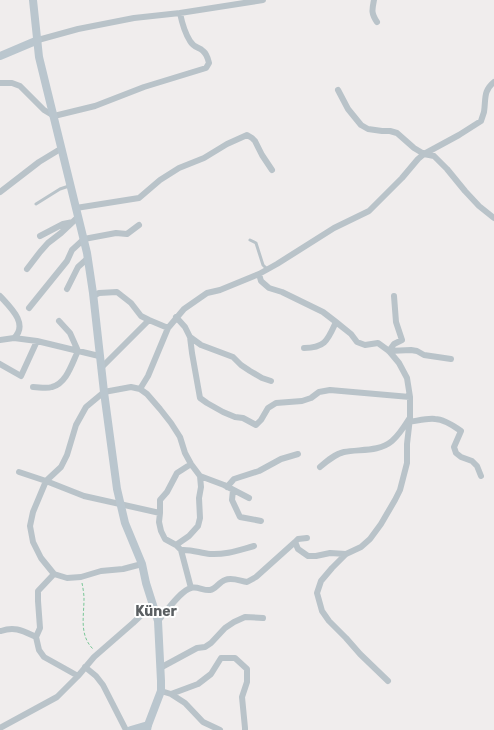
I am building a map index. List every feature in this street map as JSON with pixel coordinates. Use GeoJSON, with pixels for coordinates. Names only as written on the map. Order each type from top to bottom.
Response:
{"type":"FeatureCollection","features":[{"type":"Feature","properties":{"kind":"street"},"geometry":{"type":"LineString","coordinates":[[33,0],[39,56],[71,186],[76,216],[88,258],[117,490],[122,505],[125,523],[142,564],[146,583],[158,621],[162,681],[161,691],[148,728],[131,730]]}},
{"type":"Feature","properties":{"kind":"street"},"geometry":{"type":"LineString","coordinates":[[0,56],[38,40],[78,29],[134,18],[180,13],[263,0]]}},
{"type":"Feature","properties":{"kind":"street"},"geometry":{"type":"LineString","coordinates":[[374,0],[372,16],[377,22]]}},
{"type":"Feature","properties":{"kind":"street"},"geometry":{"type":"LineString","coordinates":[[0,83],[12,83],[20,86],[44,110],[54,116],[95,106],[144,87],[206,68],[209,63],[207,56],[203,51],[196,48],[190,42],[180,13]]}},
{"type":"Feature","properties":{"kind":"street"},"geometry":{"type":"LineString","coordinates":[[140,389],[148,376],[168,328],[184,308],[207,293],[220,290],[268,270],[334,228],[369,211],[424,154],[481,121],[484,112],[485,96],[490,86],[494,82]]}},
{"type":"Feature","properties":{"kind":"street"},"geometry":{"type":"LineString","coordinates":[[338,90],[348,109],[361,125],[368,129],[397,133],[414,148],[424,154],[434,156],[479,206],[494,218]]}},
{"type":"Feature","properties":{"kind":"street"},"geometry":{"type":"LineString","coordinates":[[40,236],[76,216],[139,198],[160,180],[179,168],[204,158],[227,144],[247,135],[255,141],[272,170]]}},
{"type":"Feature","properties":{"kind":"street"},"geometry":{"type":"LineString","coordinates":[[0,192],[39,162],[62,148]]}},
{"type":"Feature","properties":{"kind":"street"},"geometry":{"type":"LineString","coordinates":[[27,269],[48,243],[61,233],[76,216]]}},
{"type":"Feature","properties":{"kind":"street"},"geometry":{"type":"LineString","coordinates":[[28,308],[67,261],[72,250],[84,240],[116,234],[127,234],[139,225]]}},
{"type":"Feature","properties":{"kind":"street"},"geometry":{"type":"LineString","coordinates":[[67,289],[78,267],[88,258]]}},
{"type":"Feature","properties":{"kind":"street"},"geometry":{"type":"LineString","coordinates":[[259,274],[261,281],[269,288],[282,292],[323,312],[351,334],[357,342],[365,345],[378,343],[390,351],[407,378],[410,397],[410,420],[407,444],[407,463],[400,490],[381,524],[370,539],[346,554],[321,581],[317,593],[322,611],[329,621],[388,681]]}},
{"type":"Feature","properties":{"kind":"street"},"geometry":{"type":"LineString","coordinates":[[93,296],[100,293],[117,292],[142,316],[168,328]]}},
{"type":"Feature","properties":{"kind":"street"},"geometry":{"type":"LineString","coordinates":[[0,296],[14,312],[19,321],[20,327],[18,334],[14,338]]}},
{"type":"Feature","properties":{"kind":"street"},"geometry":{"type":"LineString","coordinates":[[390,351],[394,344],[402,340],[396,322],[394,296]]}},
{"type":"Feature","properties":{"kind":"street"},"geometry":{"type":"LineString","coordinates":[[176,317],[190,337],[200,398],[223,412],[235,417],[243,418],[256,425],[261,420],[268,408],[276,404],[302,401],[311,398],[319,392],[330,390],[410,397]]}},
{"type":"Feature","properties":{"kind":"street"},"geometry":{"type":"LineString","coordinates":[[101,368],[149,320]]}},
{"type":"Feature","properties":{"kind":"street"},"geometry":{"type":"LineString","coordinates":[[59,321],[70,333],[78,351]]}},
{"type":"Feature","properties":{"kind":"street"},"geometry":{"type":"LineString","coordinates":[[304,348],[320,346],[330,336],[336,322]]}},
{"type":"Feature","properties":{"kind":"street"},"geometry":{"type":"LineString","coordinates":[[190,337],[201,345],[233,357],[250,371],[271,381]]}},
{"type":"Feature","properties":{"kind":"street"},"geometry":{"type":"LineString","coordinates":[[0,340],[14,338],[37,341],[100,356]]}},
{"type":"Feature","properties":{"kind":"street"},"geometry":{"type":"LineString","coordinates":[[0,364],[21,376],[37,341]]}},
{"type":"Feature","properties":{"kind":"street"},"geometry":{"type":"LineString","coordinates":[[390,351],[411,350],[418,351],[424,355],[451,359]]}},
{"type":"Feature","properties":{"kind":"street"},"geometry":{"type":"LineString","coordinates":[[33,387],[51,388],[60,384],[78,351]]}},
{"type":"Feature","properties":{"kind":"street"},"geometry":{"type":"LineString","coordinates":[[142,564],[123,569],[101,571],[81,577],[67,578],[54,574],[41,558],[33,542],[30,526],[33,512],[46,481],[61,467],[67,456],[76,425],[86,407],[104,392],[131,387],[140,389],[147,394],[171,423],[180,437],[185,453],[191,464],[200,476],[200,518],[198,526],[189,536],[176,545]]}},
{"type":"Feature","properties":{"kind":"street"},"geometry":{"type":"LineString","coordinates":[[320,467],[330,459],[343,452],[374,449],[391,442],[410,420],[435,419],[442,420],[461,431],[454,447],[456,453],[461,457],[472,461],[477,466],[481,476]]}},
{"type":"Feature","properties":{"kind":"street"},"geometry":{"type":"LineString","coordinates":[[261,521],[240,517],[232,500],[230,488],[234,479],[259,471],[281,459],[298,454]]}},
{"type":"Feature","properties":{"kind":"street"},"geometry":{"type":"LineString","coordinates":[[191,464],[177,473],[167,492],[160,500],[159,522],[160,531],[165,540],[176,545],[181,550],[191,588]]}},
{"type":"Feature","properties":{"kind":"street"},"geometry":{"type":"LineString","coordinates":[[19,472],[84,496],[160,513]]}},
{"type":"Feature","properties":{"kind":"street"},"geometry":{"type":"LineString","coordinates":[[200,476],[209,478],[249,498]]}},
{"type":"Feature","properties":{"kind":"street"},"geometry":{"type":"LineString","coordinates":[[158,621],[183,592],[191,588],[209,590],[225,580],[233,579],[247,582],[256,576],[298,539],[307,538]]}},
{"type":"Feature","properties":{"kind":"street"},"geometry":{"type":"LineString","coordinates":[[295,542],[298,548],[308,556],[330,553],[346,554]]}},
{"type":"Feature","properties":{"kind":"street"},"geometry":{"type":"LineString","coordinates":[[181,550],[190,550],[208,554],[223,554],[254,546]]}},
{"type":"Feature","properties":{"kind":"street"},"geometry":{"type":"LineString","coordinates":[[54,574],[38,591],[40,628],[36,637],[39,650],[44,657],[78,676]]}},
{"type":"Feature","properties":{"kind":"street"},"geometry":{"type":"LineString","coordinates":[[0,728],[57,697],[98,653],[153,604]]}},
{"type":"Feature","properties":{"kind":"street"},"geometry":{"type":"LineString","coordinates":[[160,668],[192,650],[205,647],[225,628],[234,622],[245,617],[263,618]]}},
{"type":"Feature","properties":{"kind":"street"},"geometry":{"type":"LineString","coordinates":[[0,630],[9,628],[23,631],[36,637]]}},
{"type":"Feature","properties":{"kind":"street"},"geometry":{"type":"LineString","coordinates":[[171,694],[198,684],[211,674],[221,658],[235,658],[247,669],[247,682],[242,697],[245,730]]}},
{"type":"Feature","properties":{"kind":"street"},"geometry":{"type":"LineString","coordinates":[[85,667],[96,676],[103,685],[126,730]]}},
{"type":"Feature","properties":{"kind":"street"},"geometry":{"type":"LineString","coordinates":[[161,691],[171,694],[185,703],[203,722],[219,730]]}},
{"type":"Feature","properties":{"kind":"lane"},"geometry":{"type":"LineString","coordinates":[[36,204],[60,189],[71,186]]}},
{"type":"Feature","properties":{"kind":"lane"},"geometry":{"type":"LineString","coordinates":[[250,240],[256,243],[263,265],[268,270]]}},
{"type":"Feature","properties":{"kind":"path"},"geometry":{"type":"LineString","coordinates":[[81,577],[84,600],[83,628],[88,644],[98,653]]}},
{"type":"Feature","properties":{"kind":"district","name":"Küner"},"geometry":{"type":"Point","coordinates":[156,611]}}]}
